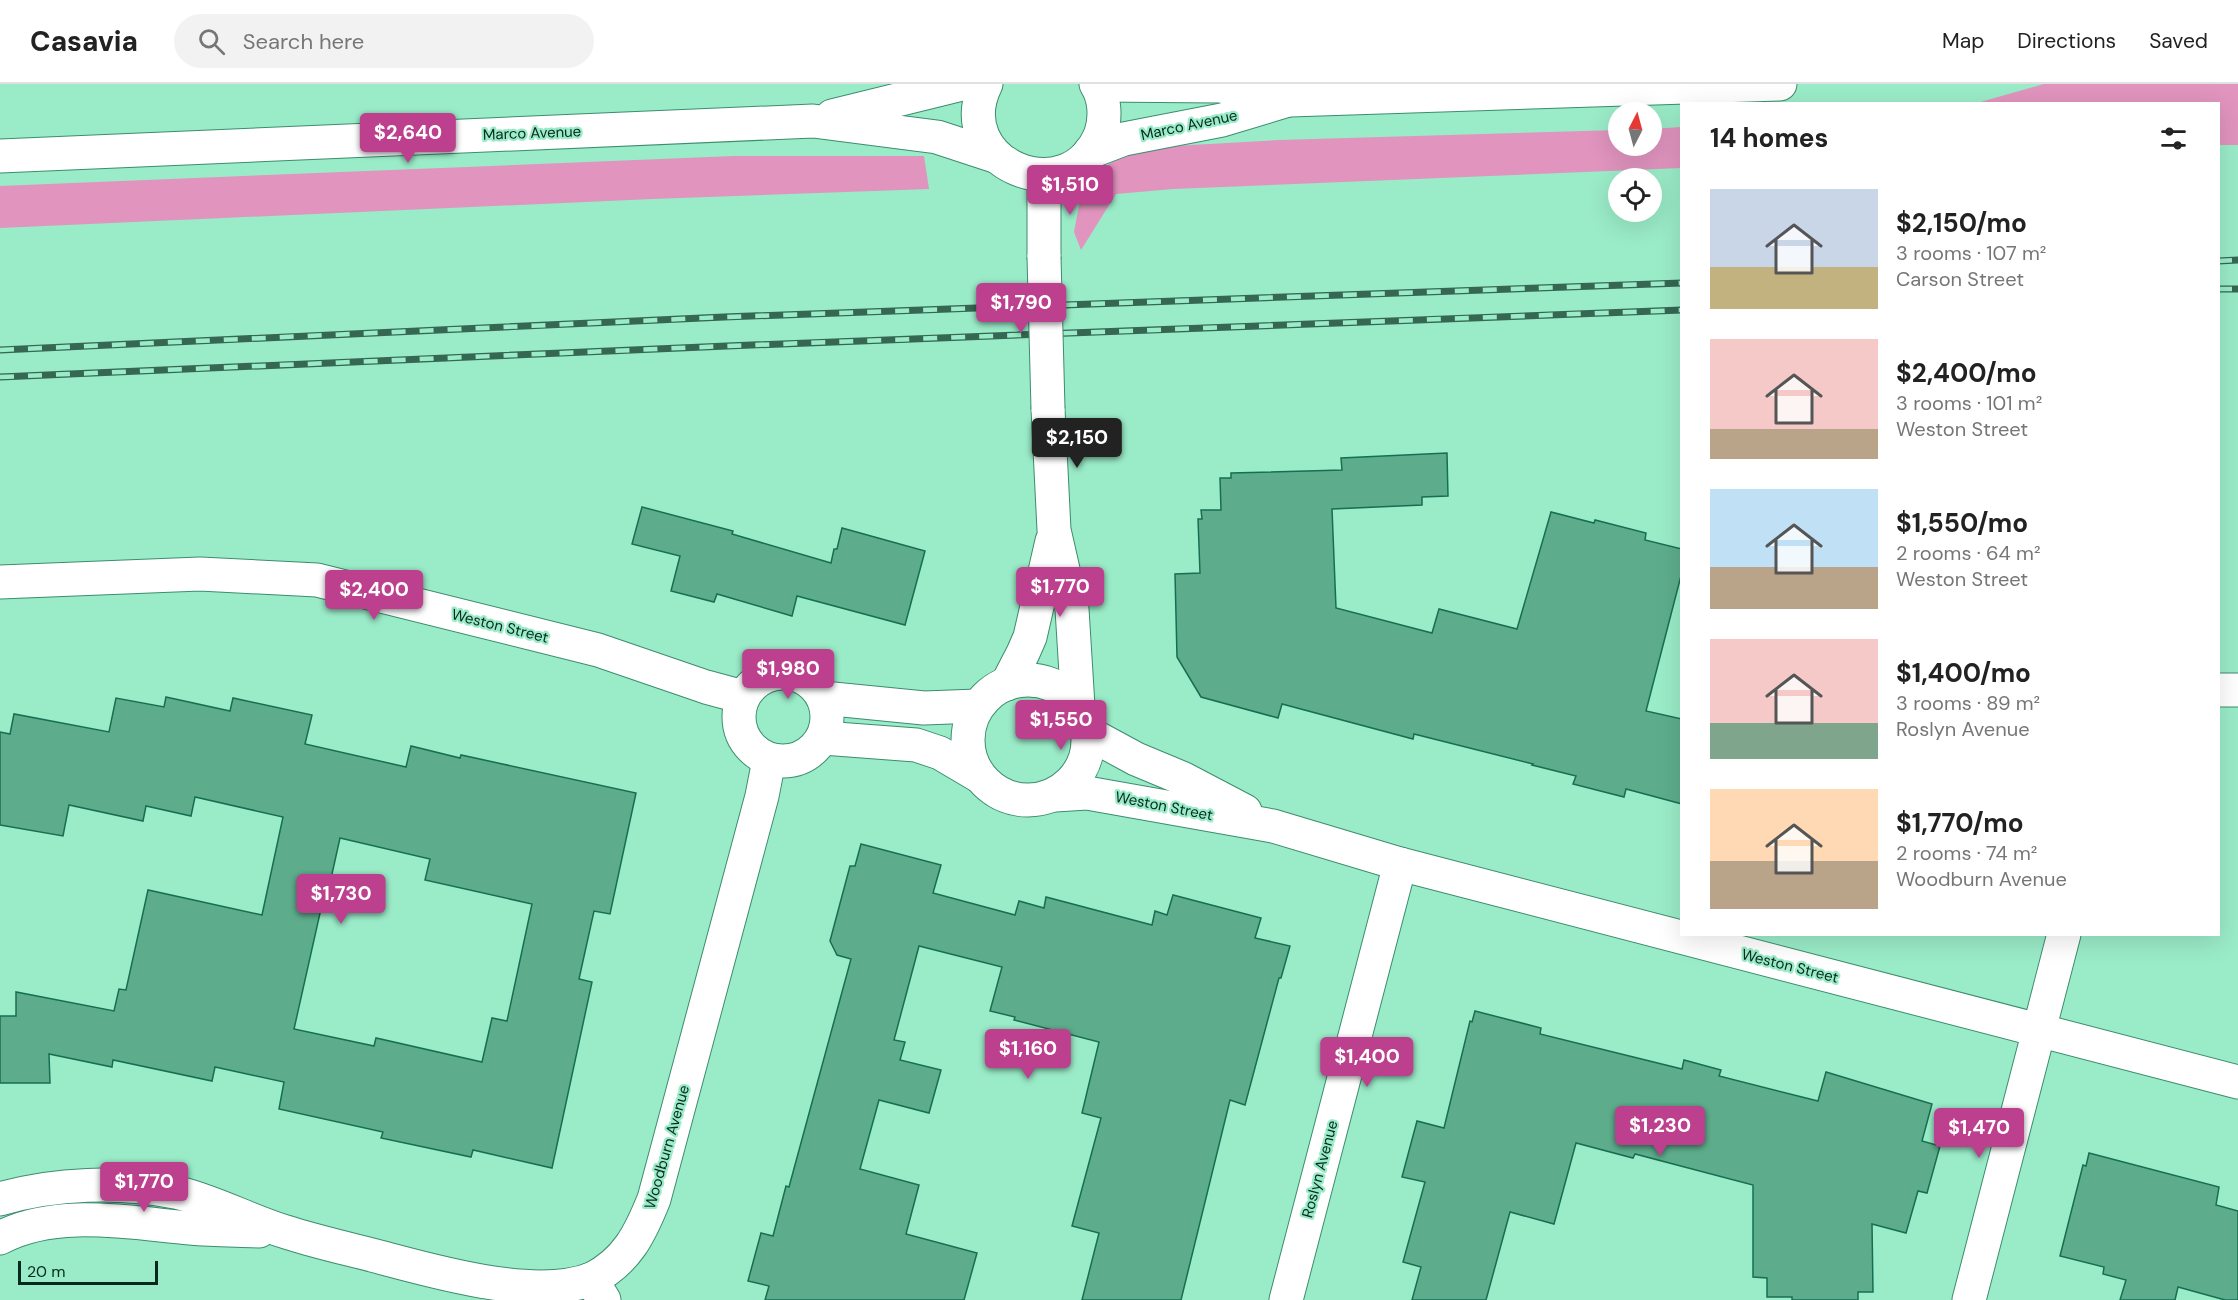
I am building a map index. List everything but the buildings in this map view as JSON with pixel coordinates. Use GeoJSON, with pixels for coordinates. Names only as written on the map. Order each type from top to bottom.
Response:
{"type":"FeatureCollection","features":[{"type":"Feature","properties":{"kind":"street","name":"Marco Avenue"},"geometry":{"type":"LineString","coordinates":[[813,121],[962,84]]}},
{"type":"Feature","properties":{"kind":"street"},"geometry":{"type":"LineString","coordinates":[[986,84],[979,103],[979,118],[981,132],[995,156]]}},
{"type":"Feature","properties":{"kind":"street","name":"Marco Avenue"},"geometry":{"type":"LineString","coordinates":[[1096,85],[1221,86],[1290,100],[1780,84]]}},
{"type":"Feature","properties":{"kind":"street"},"geometry":{"type":"LineString","coordinates":[[823,738],[916,745],[940,753],[979,776],[994,791],[1013,799],[1035,801],[1055,795],[1070,785],[1082,770],[1088,751],[1072,609],[1054,530],[1048,409],[1044,176],[1069,169],[1090,152],[1102,129],[1104,117],[1103,104],[1096,85]]}},
{"type":"Feature","properties":{"kind":"street","name":"Marco Avenue"},"geometry":{"type":"LineString","coordinates":[[1090,152],[1124,139],[1222,120],[1290,100]]}},
{"type":"Feature","properties":{"kind":"street","name":"Marco Avenue"},"geometry":{"type":"LineString","coordinates":[[0,156],[813,121],[937,137],[995,156],[1006,165],[1018,170],[1044,176]]}},
{"type":"Feature","properties":{"kind":"street"},"geometry":{"type":"LineString","coordinates":[[1007,684],[1030,637],[1054,530]]}},
{"type":"Feature","properties":{"kind":"street","name":"Weston Street"},"geometry":{"type":"LineString","coordinates":[[0,582],[200,574],[317,580],[598,650],[706,687],[743,697]]}},
{"type":"Feature","properties":{"kind":"street"},"geometry":{"type":"LineString","coordinates":[[783,673],[799,676],[813,684],[823,698],[827,714],[823,738],[801,759],[785,762],[769,760],[756,753],[745,742],[739,728],[738,712],[743,697],[753,684],[766,676],[783,673]]}},
{"type":"Feature","properties":{"kind":"street"},"geometry":{"type":"LineString","coordinates":[[979,776],[970,759],[967,741],[970,723],[978,706],[986,697],[1007,684],[1026,680],[1046,682],[1064,691],[1083,719]]}},
{"type":"Feature","properties":{"kind":"street"},"geometry":{"type":"LineString","coordinates":[[2220,690],[2238,690]]}},
{"type":"Feature","properties":{"kind":"street"},"geometry":{"type":"LineString","coordinates":[[823,698],[924,708],[978,706]]}},
{"type":"Feature","properties":{"kind":"street","name":"Weston Street"},"geometry":{"type":"LineString","coordinates":[[1083,719],[1136,759],[1184,779],[1274,826]]}},
{"type":"Feature","properties":{"kind":"street","name":"Woodburn Avenue"},"geometry":{"type":"LineString","coordinates":[[0,1199],[26,1192],[61,1187],[146,1188],[205,1201],[285,1232],[469,1281],[508,1288],[598,1290],[640,1233],[654,1199],[762,796],[769,760]]}},
{"type":"Feature","properties":{"kind":"street","name":"Weston Street"},"geometry":{"type":"LineString","coordinates":[[1055,795],[1087,793],[1274,826],[1400,864],[2238,1082]]}},
{"type":"Feature","properties":{"kind":"street","name":"Roslyn Avenue"},"geometry":{"type":"LineString","coordinates":[[1286,1300],[1400,864]]}},
{"type":"Feature","properties":{"kind":"street"},"geometry":{"type":"LineString","coordinates":[[1969,1300],[2063,936]]}},
{"type":"Feature","properties":{"kind":"street","name":"Woodburn Avenue"},"geometry":{"type":"LineString","coordinates":[[0,1238],[12,1232],[43,1224],[81,1221],[121,1221],[191,1228],[285,1232]]}},
{"type":"Feature","properties":{"kind":"shaded area"},"geometry":{"type":"Polygon","coordinates":[[[2044,84],[2238,84],[2238,145],[2220,145],[2220,102],[1981,102],[2044,84]]]}},
{"type":"Feature","properties":{"kind":"shaded area"},"geometry":{"type":"Polygon","coordinates":[[[1680,127],[1680,168],[1608,168],[1608,171],[1173,189],[1116,194],[1081,250],[1074,232],[1082,190],[1109,164],[1138,148],[1279,140],[1608,130],[1608,156],[1662,156],[1662,128],[1680,127]]]}},
{"type":"Feature","properties":{"kind":"shaded area"},"geometry":{"type":"Polygon","coordinates":[[[734,156],[924,156],[929,189],[0,228],[0,186],[734,156]]]}},
{"type":"Feature","properties":{"kind":"railway"},"geometry":{"type":"LineString","coordinates":[[2220,261],[2238,260]]}},
{"type":"Feature","properties":{"kind":"railway"},"geometry":{"type":"LineString","coordinates":[[0,350],[724,317],[1680,283]]}},
{"type":"Feature","properties":{"kind":"railway"},"geometry":{"type":"LineString","coordinates":[[2220,289],[2238,289]]}},
{"type":"Feature","properties":{"kind":"railway"},"geometry":{"type":"LineString","coordinates":[[0,377],[727,346],[1680,310]]}}]}
